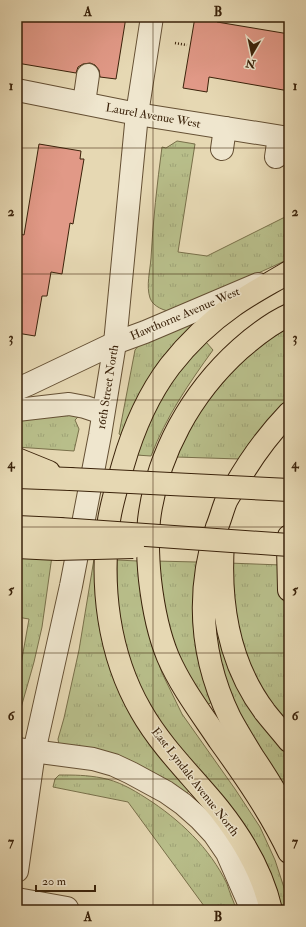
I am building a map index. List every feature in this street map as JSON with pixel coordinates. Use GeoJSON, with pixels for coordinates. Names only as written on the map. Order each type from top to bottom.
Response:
{"type":"FeatureCollection","features":[{"type":"Feature","properties":{"kind":"main road","name":"East Lyndale Avenue North"},"geometry":{"type":"LineString","coordinates":[[271,910],[257,871],[232,826],[162,743],[130,691],[110,627],[106,598],[106,573],[109,519],[117,485],[136,428],[156,389],[170,367],[205,328],[233,306],[289,272]]}},
{"type":"Feature","properties":{"kind":"main road"},"geometry":{"type":"LineString","coordinates":[[289,315],[279,320],[254,338],[225,363],[197,396],[186,413],[167,450],[160,471],[152,500],[149,521],[148,548],[153,604],[168,657],[190,698],[252,786],[289,852]]}},
{"type":"Feature","properties":{"kind":"main road"},"geometry":{"type":"LineString","coordinates":[[289,414],[270,433],[255,452],[225,504],[212,541],[205,581],[204,614],[205,639],[221,698],[230,719],[289,816]]}},
{"type":"Feature","properties":{"kind":"main road"},"geometry":{"type":"LineString","coordinates":[[17,459],[67,478]]}},
{"type":"Feature","properties":{"kind":"main road"},"geometry":{"type":"LineString","coordinates":[[17,477],[67,478],[289,490]]}},
{"type":"Feature","properties":{"kind":"main road"},"geometry":{"type":"LineString","coordinates":[[225,504],[221,570],[223,603],[230,638],[236,659],[244,678],[265,712],[289,741]]}},
{"type":"Feature","properties":{"kind":"main road"},"geometry":{"type":"LineString","coordinates":[[17,527],[58,539]]}},
{"type":"Feature","properties":{"kind":"main road"},"geometry":{"type":"LineString","coordinates":[[289,536],[289,590]]}},
{"type":"Feature","properties":{"kind":"main road"},"geometry":{"type":"LineString","coordinates":[[17,547],[58,539],[289,545]]}},
{"type":"Feature","properties":{"kind":"street","name":"16th Street North"},"geometry":{"type":"LineString","coordinates":[[17,871],[25,751],[71,586],[100,435],[115,343],[137,114],[152,17]]}},
{"type":"Feature","properties":{"kind":"street"},"geometry":{"type":"LineString","coordinates":[[84,103],[88,75]]}},
{"type":"Feature","properties":{"kind":"street","name":"Laurel Avenue West"},"geometry":{"type":"LineString","coordinates":[[17,90],[137,114],[223,138],[281,144]]}},
{"type":"Feature","properties":{"kind":"street","name":"Hawthorne Avenue West"},"geometry":{"type":"LineString","coordinates":[[17,389],[115,343],[145,332],[228,295],[289,272]]}},
{"type":"Feature","properties":{"kind":"street"},"geometry":{"type":"LineString","coordinates":[[17,410],[69,404],[103,413]]}},
{"type":"Feature","properties":{"kind":"street"},"geometry":{"type":"LineString","coordinates":[[25,751],[93,759],[114,765],[149,782],[183,804],[209,829],[227,853],[252,910]]}},
{"type":"Feature","properties":{"kind":"street"},"geometry":{"type":"LineString","coordinates":[[17,899],[67,908],[68,910]]}},
{"type":"Feature","properties":{"kind":"path"},"geometry":{"type":"LineString","coordinates":[[175,43],[187,45]]}},
{"type":"Feature","properties":{"kind":"green space"},"geometry":{"type":"Polygon","coordinates":[[[177,141],[195,144],[178,252],[207,256],[289,215],[289,259],[173,312],[163,310],[154,304],[150,298],[148,283],[155,202],[162,147],[166,148],[177,141]]]}},
{"type":"Feature","properties":{"kind":"green space"},"geometry":{"type":"Polygon","coordinates":[[[199,321],[175,342],[163,356],[149,377],[137,400],[123,436],[119,434],[135,350],[140,344],[199,321]]]}},
{"type":"Feature","properties":{"kind":"green space"},"geometry":{"type":"Polygon","coordinates":[[[289,328],[289,399],[240,459],[176,457],[195,415],[238,365],[271,338],[289,328]]]}},
{"type":"Feature","properties":{"kind":"green space"},"geometry":{"type":"Polygon","coordinates":[[[206,342],[213,350],[179,401],[151,456],[136,455],[150,419],[168,385],[183,364],[206,342]]]}},
{"type":"Feature","properties":{"kind":"green space"},"geometry":{"type":"Polygon","coordinates":[[[73,414],[78,417],[75,420],[79,429],[74,451],[17,447],[17,418],[73,414]]]}},
{"type":"Feature","properties":{"kind":"green space"},"geometry":{"type":"Polygon","coordinates":[[[17,555],[52,556],[42,627],[17,722],[17,687],[29,619],[17,617],[17,555]]]}},
{"type":"Feature","properties":{"kind":"green space"},"geometry":{"type":"Polygon","coordinates":[[[94,559],[99,559],[129,711],[145,738],[190,789],[186,795],[59,745],[58,739],[79,650],[94,559]]]}},
{"type":"Feature","properties":{"kind":"green space"},"geometry":{"type":"Polygon","coordinates":[[[117,560],[138,561],[150,638],[162,673],[182,714],[260,827],[275,860],[289,903],[289,910],[280,910],[156,719],[128,660],[117,604],[117,560]]]}},
{"type":"Feature","properties":{"kind":"green space"},"geometry":{"type":"Polygon","coordinates":[[[155,561],[197,562],[193,600],[193,620],[196,647],[213,701],[206,706],[188,677],[173,641],[162,608],[155,561]]]}},
{"type":"Feature","properties":{"kind":"green space"},"geometry":{"type":"Polygon","coordinates":[[[228,563],[281,565],[281,586],[289,624],[289,729],[252,675],[240,644],[228,563]]]}},
{"type":"Feature","properties":{"kind":"green space"},"geometry":{"type":"Polygon","coordinates":[[[213,625],[218,625],[281,746],[289,754],[289,796],[243,725],[226,690],[213,625]]]}},
{"type":"Feature","properties":{"kind":"green space"},"geometry":{"type":"Polygon","coordinates":[[[59,775],[91,776],[114,781],[141,795],[170,815],[192,835],[212,858],[227,884],[237,910],[207,910],[128,802],[53,787],[55,779],[59,775]]]}},
{"type":"Feature","properties":{"kind":"building"},"geometry":{"type":"Polygon","coordinates":[[[17,17],[126,17],[116,79],[100,77],[99,70],[95,65],[90,63],[83,64],[78,67],[76,73],[17,63],[17,17]]]}},
{"type":"Feature","properties":{"kind":"building"},"geometry":{"type":"Polygon","coordinates":[[[195,17],[218,17],[217,22],[289,34],[289,91],[209,77],[207,92],[183,88],[195,17]]]}},
{"type":"Feature","properties":{"kind":"building"},"geometry":{"type":"Polygon","coordinates":[[[39,144],[81,151],[80,159],[84,159],[73,224],[70,223],[62,274],[51,272],[47,296],[42,296],[35,336],[17,333],[17,251],[20,234],[24,235],[39,144]]]}}]}
